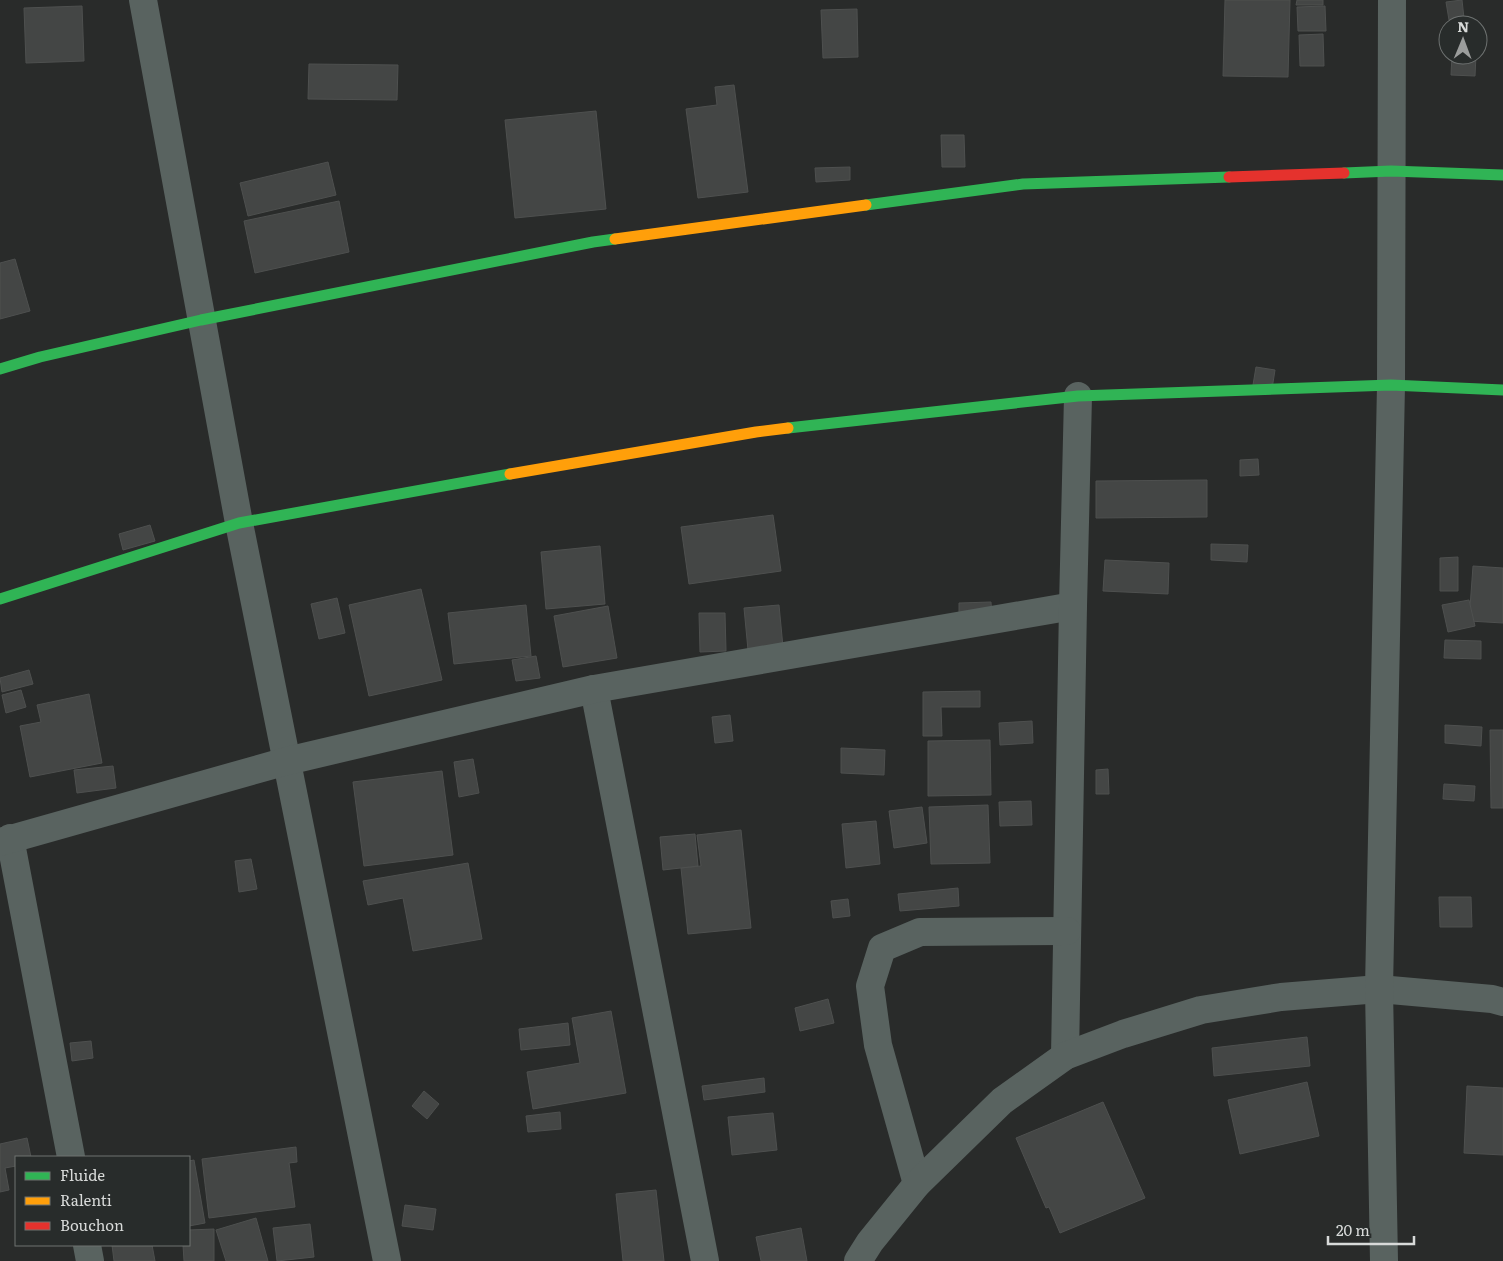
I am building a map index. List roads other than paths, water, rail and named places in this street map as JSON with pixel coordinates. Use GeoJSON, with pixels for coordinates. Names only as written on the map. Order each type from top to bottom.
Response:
{"type":"FeatureCollection","features":[{"type":"Feature","properties":{"kind":"street"},"geometry":{"type":"LineString","coordinates":[[143,0],[240,522],[387,1261]]}},
{"type":"Feature","properties":{"kind":"street"},"geometry":{"type":"LineString","coordinates":[[1384,1261],[1379,989],[1391,385],[1392,0]]}},
{"type":"Feature","properties":{"kind":"street"},"geometry":{"type":"LineString","coordinates":[[0,370],[40,357],[201,320],[593,242],[1023,184],[1391,170],[1503,175]]}},
{"type":"Feature","properties":{"kind":"street"},"geometry":{"type":"LineString","coordinates":[[0,599],[240,522],[756,432],[1078,396],[1391,385],[1503,390]]}},
{"type":"Feature","properties":{"kind":"street"},"geometry":{"type":"LineString","coordinates":[[1065,1056],[1078,396]]}},
{"type":"Feature","properties":{"kind":"street"},"geometry":{"type":"LineString","coordinates":[[71,1156],[5,840],[287,761],[594,689],[1073,606]]}},
{"type":"Feature","properties":{"kind":"street"},"geometry":{"type":"LineString","coordinates":[[594,689],[705,1261]]}},
{"type":"Feature","properties":{"kind":"street"},"geometry":{"type":"LineString","coordinates":[[918,1184],[878,1045],[870,986],[882,948],[920,932],[1067,931]]}},
{"type":"Feature","properties":{"kind":"street"},"geometry":{"type":"LineString","coordinates":[[858,1261],[870,1242],[918,1184],[1002,1101],[1065,1056],[1122,1034],[1201,1010],[1282,997],[1379,989],[1492,999],[1503,1002]]}},
{"type":"Feature","properties":{"kind":"street"},"geometry":{"type":"LineString","coordinates":[[87,1246],[90,1261]]}}]}
